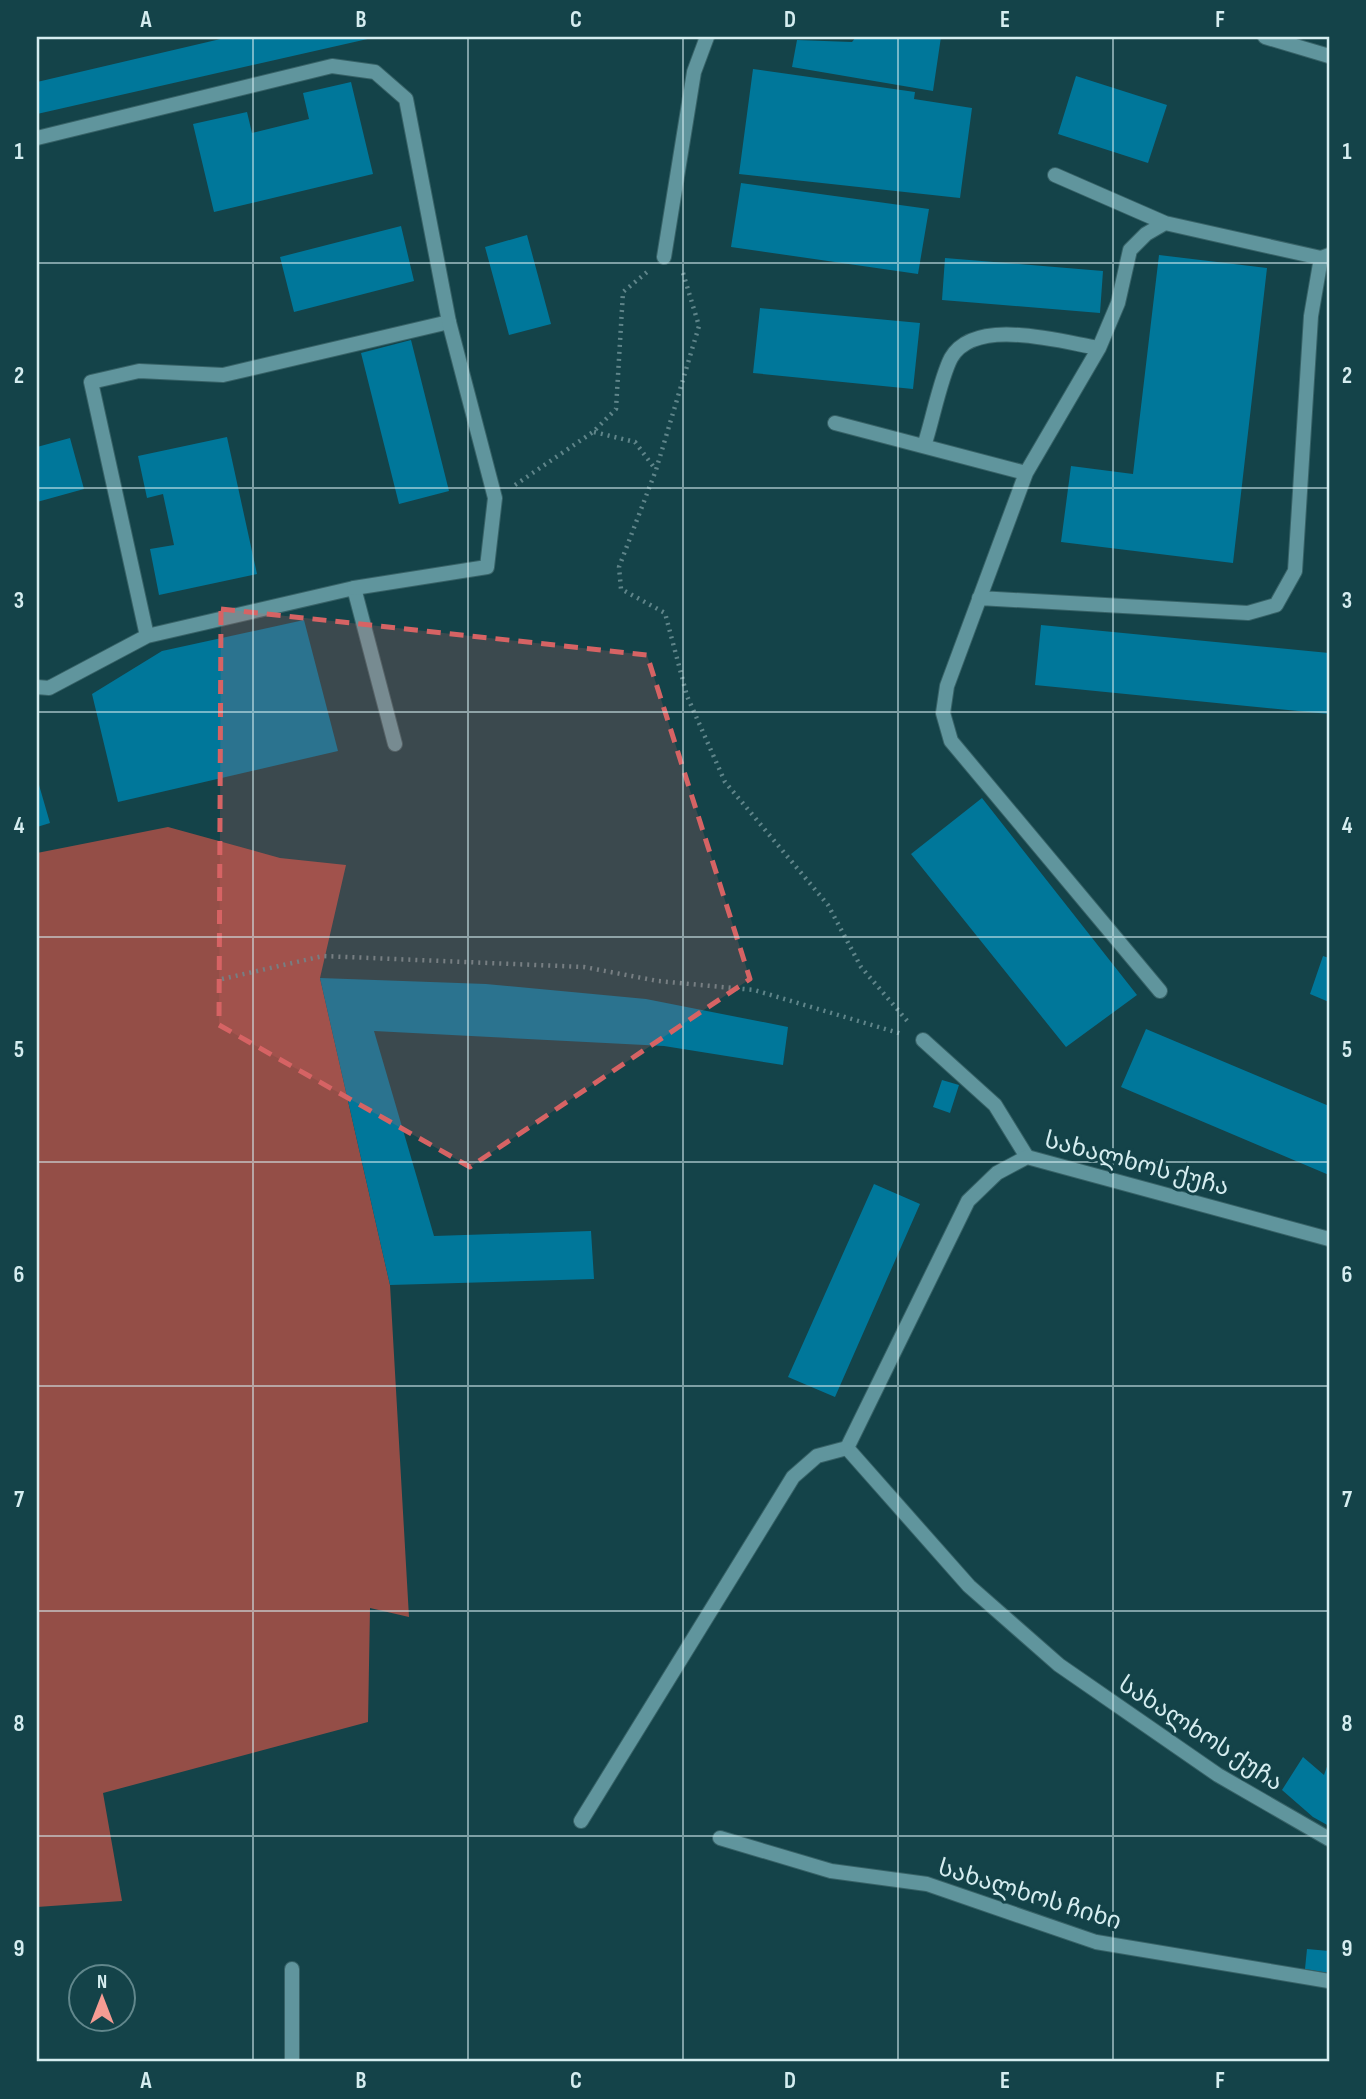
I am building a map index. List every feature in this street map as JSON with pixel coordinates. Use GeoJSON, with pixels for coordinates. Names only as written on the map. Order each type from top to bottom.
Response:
{"type":"FeatureCollection","features":[{"type":"Feature","properties":{"kind":"street"},"geometry":{"type":"LineString","coordinates":[[664,257],[694,72],[708,37]]}},
{"type":"Feature","properties":{"kind":"street"},"geometry":{"type":"LineString","coordinates":[[1265,37],[1329,56]]}},
{"type":"Feature","properties":{"kind":"street"},"geometry":{"type":"LineString","coordinates":[[37,138],[332,66],[375,72],[406,99],[449,322],[495,498],[487,567],[354,588],[147,636],[49,688],[37,687]]}},
{"type":"Feature","properties":{"kind":"street"},"geometry":{"type":"LineString","coordinates":[[979,598],[1248,613],[1276,606],[1295,571],[1311,316],[1325,257],[1166,223],[1055,175]]}},
{"type":"Feature","properties":{"kind":"street"},"geometry":{"type":"LineString","coordinates":[[1160,991],[951,741],[943,713],[947,686],[1026,473],[1099,348],[1118,303],[1130,250],[1146,234],[1166,223]]}},
{"type":"Feature","properties":{"kind":"street"},"geometry":{"type":"LineString","coordinates":[[147,636],[91,383],[139,371],[223,376],[449,322]]}},
{"type":"Feature","properties":{"kind":"street"},"geometry":{"type":"LineString","coordinates":[[924,446],[952,357],[972,340],[1005,333],[1099,348]]}},
{"type":"Feature","properties":{"kind":"street"},"geometry":{"type":"LineString","coordinates":[[835,423],[1026,473]]}},
{"type":"Feature","properties":{"kind":"street"},"geometry":{"type":"LineString","coordinates":[[354,588],[395,744]]}},
{"type":"Feature","properties":{"kind":"street"},"geometry":{"type":"LineString","coordinates":[[923,1040],[995,1105],[1027,1157]]}},
{"type":"Feature","properties":{"kind":"street","name":"სახალხოს ქუჩა"},"geometry":{"type":"LineString","coordinates":[[1329,1239],[1027,1157],[997,1173],[968,1201],[847,1448],[969,1586],[1059,1665],[1218,1775],[1329,1839]]}},
{"type":"Feature","properties":{"kind":"street"},"geometry":{"type":"LineString","coordinates":[[581,1821],[793,1477],[817,1457],[847,1448]]}},
{"type":"Feature","properties":{"kind":"street","name":"სახალხოს ჩიხი"},"geometry":{"type":"LineString","coordinates":[[720,1838],[831,1871],[927,1884],[1096,1942],[1329,1981]]}},
{"type":"Feature","properties":{"kind":"street"},"geometry":{"type":"LineString","coordinates":[[292,1969],[292,2062]]}},
{"type":"Feature","properties":{"kind":"path"},"geometry":{"type":"LineString","coordinates":[[495,498],[593,432],[616,409],[623,292],[664,257],[684,273],[699,326],[656,470],[619,568],[621,589],[665,613],[687,696],[724,782],[828,905],[861,967],[923,1040]]}},
{"type":"Feature","properties":{"kind":"path"},"geometry":{"type":"LineString","coordinates":[[593,432],[635,442],[656,470]]}},
{"type":"Feature","properties":{"kind":"path"},"geometry":{"type":"LineString","coordinates":[[222,979],[323,956],[584,967],[658,981],[754,990],[923,1040]]}},
{"type":"Feature","properties":{"kind":"highlighted area"},"geometry":{"type":"Polygon","coordinates":[[[221,609],[647,655],[750,979],[470,1167],[219,1025],[221,609]]]}},
{"type":"Feature","properties":{"kind":"shaded area"},"geometry":{"type":"Polygon","coordinates":[[[168,827],[280,858],[346,865],[320,978],[390,1285],[409,1617],[370,1608],[368,1722],[103,1793],[122,1901],[37,1907],[37,853],[168,827]]]}},
{"type":"Feature","properties":{"kind":"building"},"geometry":{"type":"Polygon","coordinates":[[[229,37],[372,38],[37,114],[37,82],[229,37]]]}},
{"type":"Feature","properties":{"kind":"building"},"geometry":{"type":"Polygon","coordinates":[[[856,37],[941,37],[933,91],[792,67],[797,40],[852,42],[856,37]]]}},
{"type":"Feature","properties":{"kind":"building"},"geometry":{"type":"Polygon","coordinates":[[[753,69],[915,92],[914,99],[972,108],[960,198],[739,174],[753,69]]]}},
{"type":"Feature","properties":{"kind":"building"},"geometry":{"type":"Polygon","coordinates":[[[1076,76],[1167,105],[1148,163],[1058,134],[1076,76]]]}},
{"type":"Feature","properties":{"kind":"building"},"geometry":{"type":"Polygon","coordinates":[[[351,82],[373,174],[214,212],[193,124],[247,112],[252,133],[309,119],[303,93],[351,82]]]}},
{"type":"Feature","properties":{"kind":"building"},"geometry":{"type":"Polygon","coordinates":[[[741,183],[929,209],[918,274],[731,247],[741,183]]]}},
{"type":"Feature","properties":{"kind":"building"},"geometry":{"type":"Polygon","coordinates":[[[401,226],[414,281],[294,312],[280,257],[401,226]]]}},
{"type":"Feature","properties":{"kind":"building"},"geometry":{"type":"Polygon","coordinates":[[[527,235],[551,324],[509,335],[485,247],[527,235]]]}},
{"type":"Feature","properties":{"kind":"building"},"geometry":{"type":"Polygon","coordinates":[[[1159,255],[1267,268],[1233,563],[1061,542],[1071,466],[1133,474],[1159,255]]]}},
{"type":"Feature","properties":{"kind":"building"},"geometry":{"type":"Polygon","coordinates":[[[945,258],[1103,271],[1100,313],[942,300],[945,258]]]}},
{"type":"Feature","properties":{"kind":"building"},"geometry":{"type":"Polygon","coordinates":[[[760,308],[920,323],[913,389],[753,373],[760,308]]]}},
{"type":"Feature","properties":{"kind":"building"},"geometry":{"type":"Polygon","coordinates":[[[411,340],[449,491],[399,504],[361,353],[411,340]]]}},
{"type":"Feature","properties":{"kind":"building"},"geometry":{"type":"Polygon","coordinates":[[[227,437],[257,574],[159,595],[150,549],[174,545],[163,494],[147,498],[138,456],[227,437]]]}},
{"type":"Feature","properties":{"kind":"building"},"geometry":{"type":"Polygon","coordinates":[[[70,438],[84,489],[37,502],[37,447],[70,438]]]}},
{"type":"Feature","properties":{"kind":"building"},"geometry":{"type":"Polygon","coordinates":[[[304,620],[338,751],[118,802],[92,694],[162,651],[304,620]]]}},
{"type":"Feature","properties":{"kind":"building"},"geometry":{"type":"Polygon","coordinates":[[[1041,625],[1329,653],[1329,714],[1035,685],[1041,625]]]}},
{"type":"Feature","properties":{"kind":"building"},"geometry":{"type":"Polygon","coordinates":[[[37,778],[50,823],[37,827],[37,778]]]}},
{"type":"Feature","properties":{"kind":"building"},"geometry":{"type":"Polygon","coordinates":[[[982,798],[1137,995],[1066,1047],[911,854],[982,798]]]}},
{"type":"Feature","properties":{"kind":"building"},"geometry":{"type":"Polygon","coordinates":[[[1323,956],[1329,958],[1329,1002],[1310,994],[1323,956]]]}},
{"type":"Feature","properties":{"kind":"building"},"geometry":{"type":"Polygon","coordinates":[[[320,978],[486,984],[646,999],[788,1027],[783,1065],[664,1046],[374,1031],[434,1236],[591,1231],[594,1279],[390,1285],[320,978]]]}},
{"type":"Feature","properties":{"kind":"building"},"geometry":{"type":"Polygon","coordinates":[[[1146,1029],[1329,1106],[1329,1175],[1121,1087],[1146,1029]]]}},
{"type":"Feature","properties":{"kind":"building"},"geometry":{"type":"Polygon","coordinates":[[[942,1080],[959,1085],[950,1113],[933,1107],[942,1080]]]}},
{"type":"Feature","properties":{"kind":"building"},"geometry":{"type":"Polygon","coordinates":[[[874,1184],[920,1204],[835,1397],[788,1377],[874,1184]]]}},
{"type":"Feature","properties":{"kind":"building"},"geometry":{"type":"Polygon","coordinates":[[[1303,1757],[1324,1775],[1329,1761],[1329,1826],[1313,1817],[1282,1790],[1303,1757]]]}},
{"type":"Feature","properties":{"kind":"building"},"geometry":{"type":"Polygon","coordinates":[[[1307,1949],[1329,1951],[1329,1973],[1305,1969],[1307,1949]]]}}]}
